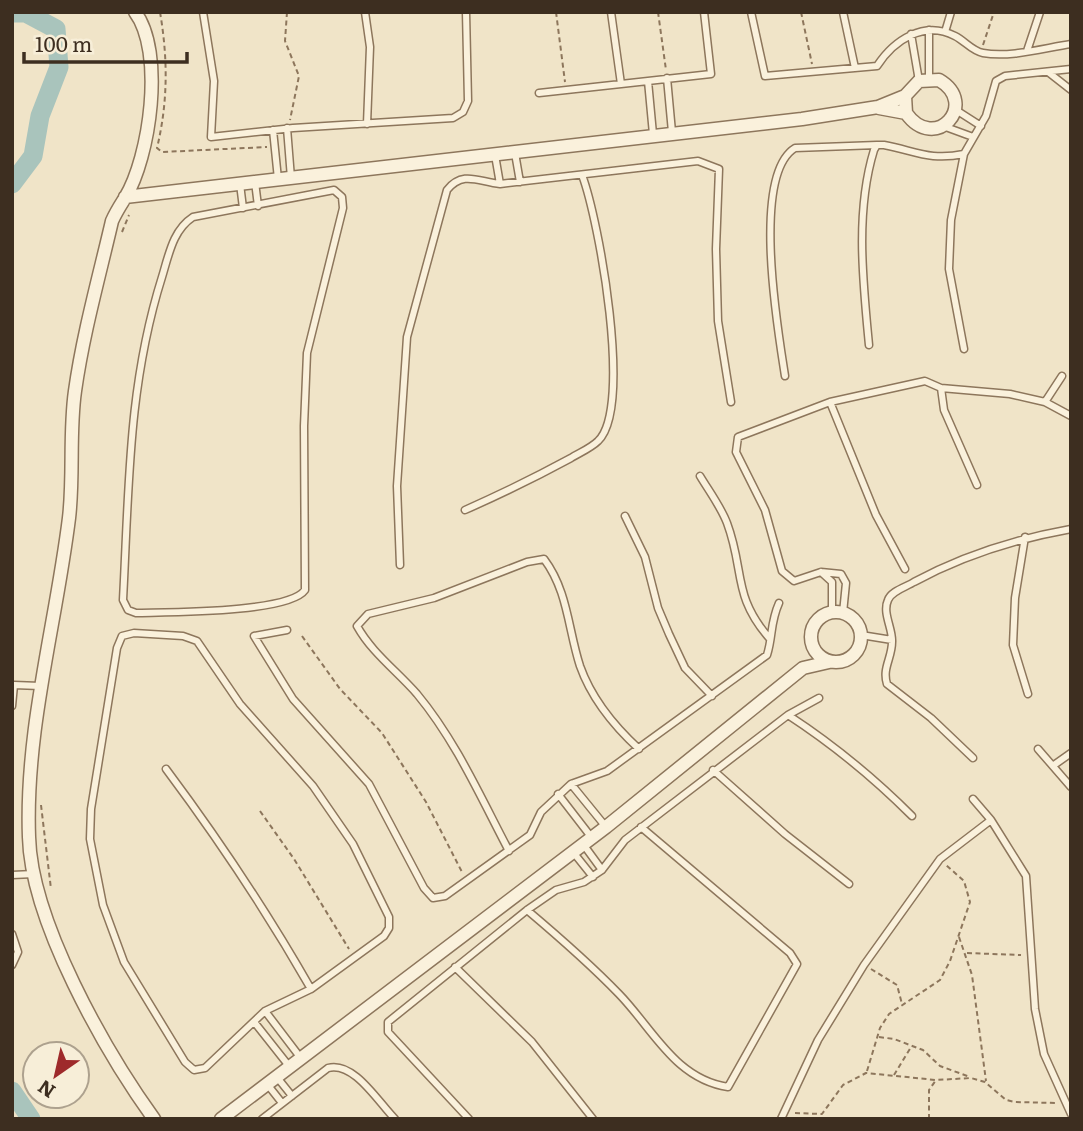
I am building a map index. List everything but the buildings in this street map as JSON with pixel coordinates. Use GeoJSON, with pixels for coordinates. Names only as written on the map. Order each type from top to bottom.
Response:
{"type":"FeatureCollection","features":[{"type":"Feature","properties":{"kind":"street"},"geometry":{"type":"LineString","coordinates":[[135,12],[150,43]]}},
{"type":"Feature","properties":{"kind":"street"},"geometry":{"type":"LineString","coordinates":[[145,12],[153,83],[148,124],[125,197],[112,221],[75,393],[69,517],[29,783],[29,840],[34,874],[61,961],[135,1092],[154,1119]]}},
{"type":"Feature","properties":{"kind":"street"},"geometry":{"type":"LineString","coordinates":[[125,197],[878,107],[905,96],[924,79],[947,85],[956,100],[955,110],[943,126],[922,128],[906,114],[878,107]]}},
{"type":"Feature","properties":{"kind":"street"},"geometry":{"type":"LineString","coordinates":[[905,96],[906,114]]}},
{"type":"Feature","properties":{"kind":"street"},"geometry":{"type":"LineString","coordinates":[[221,1119],[606,827],[803,668],[841,662],[852,657],[859,648],[861,635],[855,621],[837,613],[819,618],[813,625],[811,643],[803,668]]}},
{"type":"Feature","properties":{"kind":"street"},"geometry":{"type":"LineString","coordinates":[[811,643],[817,655],[829,662]]}},
{"type":"Feature","properties":{"kind":"lane"},"geometry":{"type":"LineString","coordinates":[[203,12],[214,80],[211,137],[290,128],[453,118],[463,112],[468,101],[466,12]]}},
{"type":"Feature","properties":{"kind":"lane"},"geometry":{"type":"LineString","coordinates":[[365,12],[370,47],[367,124]]}},
{"type":"Feature","properties":{"kind":"lane"},"geometry":{"type":"LineString","coordinates":[[611,12],[621,84]]}},
{"type":"Feature","properties":{"kind":"lane"},"geometry":{"type":"LineString","coordinates":[[539,93],[711,74],[704,12]]}},
{"type":"Feature","properties":{"kind":"lane"},"geometry":{"type":"LineString","coordinates":[[751,12],[765,76],[877,66],[886,52],[911,34],[929,30],[945,32],[981,52],[1027,51],[1071,44]]}},
{"type":"Feature","properties":{"kind":"lane"},"geometry":{"type":"LineString","coordinates":[[844,12],[855,68]]}},
{"type":"Feature","properties":{"kind":"lane"},"geometry":{"type":"LineString","coordinates":[[945,32],[951,12]]}},
{"type":"Feature","properties":{"kind":"lane"},"geometry":{"type":"LineString","coordinates":[[1027,51],[1040,12]]}},
{"type":"Feature","properties":{"kind":"lane"},"geometry":{"type":"LineString","coordinates":[[924,79],[929,30]]}},
{"type":"Feature","properties":{"kind":"lane"},"geometry":{"type":"LineString","coordinates":[[911,34],[924,79]]}},
{"type":"Feature","properties":{"kind":"lane"},"geometry":{"type":"LineString","coordinates":[[964,349],[949,269],[951,220],[964,154],[981,126],[996,81],[1005,76],[1071,69]]}},
{"type":"Feature","properties":{"kind":"lane"},"geometry":{"type":"LineString","coordinates":[[1046,71],[1071,90]]}},
{"type":"Feature","properties":{"kind":"lane"},"geometry":{"type":"LineString","coordinates":[[667,79],[672,132]]}},
{"type":"Feature","properties":{"kind":"lane"},"geometry":{"type":"LineString","coordinates":[[648,81],[653,134]]}},
{"type":"Feature","properties":{"kind":"lane"},"geometry":{"type":"LineString","coordinates":[[955,110],[981,126]]}},
{"type":"Feature","properties":{"kind":"lane"},"geometry":{"type":"LineString","coordinates":[[943,126],[973,137]]}},
{"type":"Feature","properties":{"kind":"lane"},"geometry":{"type":"LineString","coordinates":[[285,178],[290,128]]}},
{"type":"Feature","properties":{"kind":"lane"},"geometry":{"type":"LineString","coordinates":[[273,130],[275,147],[285,178]]}},
{"type":"Feature","properties":{"kind":"lane"},"geometry":{"type":"LineString","coordinates":[[785,376],[772,293],[772,204],[779,167],[786,154],[795,148],[877,145],[926,157],[943,158],[964,154]]}},
{"type":"Feature","properties":{"kind":"lane"},"geometry":{"type":"LineString","coordinates":[[869,345],[863,274],[865,205],[870,162],[877,145]]}},
{"type":"Feature","properties":{"kind":"lane"},"geometry":{"type":"LineString","coordinates":[[515,151],[520,182]]}},
{"type":"Feature","properties":{"kind":"lane"},"geometry":{"type":"LineString","coordinates":[[495,153],[500,184]]}},
{"type":"Feature","properties":{"kind":"lane"},"geometry":{"type":"LineString","coordinates":[[400,565],[397,485],[407,337],[447,190],[462,178],[472,177],[500,184],[698,161],[719,169],[716,248],[718,321],[731,402]]}},
{"type":"Feature","properties":{"kind":"lane"},"geometry":{"type":"LineString","coordinates":[[465,510],[530,481],[597,443],[607,430],[613,382],[608,290],[589,192],[582,175]]}},
{"type":"Feature","properties":{"kind":"lane"},"geometry":{"type":"LineString","coordinates":[[254,182],[258,206]]}},
{"type":"Feature","properties":{"kind":"lane"},"geometry":{"type":"LineString","coordinates":[[240,184],[243,208]]}},
{"type":"Feature","properties":{"kind":"lane"},"geometry":{"type":"LineString","coordinates":[[334,190],[342,197],[343,208],[307,353],[304,425],[305,590],[290,602],[218,610],[136,613],[128,610],[123,600],[133,402],[147,324],[174,239],[182,224],[193,217],[243,208],[317,191],[334,190]]}},
{"type":"Feature","properties":{"kind":"lane"},"geometry":{"type":"LineString","coordinates":[[1045,402],[1062,376]]}},
{"type":"Feature","properties":{"kind":"lane"},"geometry":{"type":"LineString","coordinates":[[837,613],[845,578],[837,573],[821,572],[794,581],[784,575],[765,510],[735,447],[738,438],[830,401],[926,381],[941,388],[1010,394],[1045,402],[1071,416]]}},
{"type":"Feature","properties":{"kind":"lane"},"geometry":{"type":"LineString","coordinates":[[941,388],[944,410],[977,485]]}},
{"type":"Feature","properties":{"kind":"lane"},"geometry":{"type":"LineString","coordinates":[[830,401],[876,515],[905,569]]}},
{"type":"Feature","properties":{"kind":"lane"},"geometry":{"type":"LineString","coordinates":[[700,476],[727,521],[735,549],[740,592],[754,618],[772,641]]}},
{"type":"Feature","properties":{"kind":"lane"},"geometry":{"type":"LineString","coordinates":[[625,516],[645,557],[658,608],[685,668],[712,696]]}},
{"type":"Feature","properties":{"kind":"lane"},"geometry":{"type":"LineString","coordinates":[[973,758],[930,718],[887,684],[886,666],[892,640],[886,610],[890,596],[955,560],[1025,537],[1071,529]]}},
{"type":"Feature","properties":{"kind":"lane"},"geometry":{"type":"LineString","coordinates":[[1025,537],[1015,598],[1013,645],[1028,694]]}},
{"type":"Feature","properties":{"kind":"lane"},"geometry":{"type":"LineString","coordinates":[[509,851],[453,744],[417,695],[366,642],[357,626],[368,614],[434,598],[527,562],[544,559],[554,573],[565,599],[580,667],[608,720],[639,750]]}},
{"type":"Feature","properties":{"kind":"lane"},"geometry":{"type":"LineString","coordinates":[[821,572],[832,582],[837,613]]}},
{"type":"Feature","properties":{"kind":"lane"},"geometry":{"type":"LineString","coordinates":[[287,630],[254,636],[293,699],[369,784],[424,888],[433,898],[445,896],[530,835],[541,812],[571,784],[607,771],[639,750],[767,655],[772,641],[770,623],[779,603]]}},
{"type":"Feature","properties":{"kind":"lane"},"geometry":{"type":"LineString","coordinates":[[134,633],[183,636],[197,641],[240,704],[313,786],[353,844],[389,917],[389,928],[384,936],[354,959],[311,989],[265,1011],[205,1068],[194,1070],[186,1062],[124,962],[103,905],[90,839],[91,809],[117,648],[122,636],[134,633]]}},
{"type":"Feature","properties":{"kind":"lane"},"geometry":{"type":"LineString","coordinates":[[861,635],[892,640]]}},
{"type":"Feature","properties":{"kind":"lane"},"geometry":{"type":"LineString","coordinates":[[12,706],[13,684],[42,686]]}},
{"type":"Feature","properties":{"kind":"lane"},"geometry":{"type":"LineString","coordinates":[[469,1119],[386,1027],[393,1016],[527,910],[556,890],[593,877],[602,870],[625,839],[788,715],[819,698]]}},
{"type":"Feature","properties":{"kind":"lane"},"geometry":{"type":"LineString","coordinates":[[788,715],[843,752],[912,816]]}},
{"type":"Feature","properties":{"kind":"lane"},"geometry":{"type":"LineString","coordinates":[[1038,749],[1071,787]]}},
{"type":"Feature","properties":{"kind":"lane"},"geometry":{"type":"LineString","coordinates":[[1054,765],[1071,753]]}},
{"type":"Feature","properties":{"kind":"lane"},"geometry":{"type":"LineString","coordinates":[[166,769],[260,902],[311,989]]}},
{"type":"Feature","properties":{"kind":"lane"},"geometry":{"type":"LineString","coordinates":[[713,770],[785,834],[849,884]]}},
{"type":"Feature","properties":{"kind":"lane"},"geometry":{"type":"LineString","coordinates":[[571,784],[606,827]]}},
{"type":"Feature","properties":{"kind":"lane"},"geometry":{"type":"LineString","coordinates":[[558,794],[582,845],[593,877]]}},
{"type":"Feature","properties":{"kind":"lane"},"geometry":{"type":"LineString","coordinates":[[973,799],[991,820],[1026,876],[1035,1009],[1044,1054],[1064,1104],[1071,1114]]}},
{"type":"Feature","properties":{"kind":"lane"},"geometry":{"type":"LineString","coordinates":[[782,1115],[818,1040],[864,965],[940,859],[991,820]]}},
{"type":"Feature","properties":{"kind":"lane"},"geometry":{"type":"LineString","coordinates":[[527,910],[578,953],[622,996],[671,1058],[715,1085],[728,1087],[797,964],[790,953],[641,827]]}},
{"type":"Feature","properties":{"kind":"lane"},"geometry":{"type":"LineString","coordinates":[[582,845],[602,870]]}},
{"type":"Feature","properties":{"kind":"lane"},"geometry":{"type":"LineString","coordinates":[[12,875],[34,874]]}},
{"type":"Feature","properties":{"kind":"lane"},"geometry":{"type":"LineString","coordinates":[[12,934],[18,952],[12,965]]}},
{"type":"Feature","properties":{"kind":"lane"},"geometry":{"type":"LineString","coordinates":[[455,967],[532,1042],[593,1119]]}},
{"type":"Feature","properties":{"kind":"lane"},"geometry":{"type":"LineString","coordinates":[[265,1011],[300,1057]]}},
{"type":"Feature","properties":{"kind":"lane"},"geometry":{"type":"LineString","coordinates":[[255,1023],[289,1066]]}},
{"type":"Feature","properties":{"kind":"lane"},"geometry":{"type":"LineString","coordinates":[[262,1119],[328,1068],[342,1067],[394,1119]]}},
{"type":"Feature","properties":{"kind":"lane"},"geometry":{"type":"LineString","coordinates":[[271,1079],[292,1096]]}},
{"type":"Feature","properties":{"kind":"lane"},"geometry":{"type":"LineString","coordinates":[[271,1079],[282,1104]]}},
{"type":"Feature","properties":{"kind":"path"},"geometry":{"type":"LineString","coordinates":[[160,12],[166,45],[167,88],[157,148],[162,152],[224,147],[275,147]]}},
{"type":"Feature","properties":{"kind":"path"},"geometry":{"type":"LineString","coordinates":[[287,12],[285,41],[299,76],[290,115],[290,128]]}},
{"type":"Feature","properties":{"kind":"path"},"geometry":{"type":"LineString","coordinates":[[556,12],[566,90]]}},
{"type":"Feature","properties":{"kind":"path"},"geometry":{"type":"LineString","coordinates":[[658,12],[667,79]]}},
{"type":"Feature","properties":{"kind":"path"},"geometry":{"type":"LineString","coordinates":[[800,12],[813,72]]}},
{"type":"Feature","properties":{"kind":"path"},"geometry":{"type":"LineString","coordinates":[[981,52],[994,12]]}},
{"type":"Feature","properties":{"kind":"path"},"geometry":{"type":"LineString","coordinates":[[121,238],[131,211]]}},
{"type":"Feature","properties":{"kind":"path"},"geometry":{"type":"LineString","coordinates":[[302,636],[340,689],[382,733],[426,802],[466,881]]}},
{"type":"Feature","properties":{"kind":"path"},"geometry":{"type":"LineString","coordinates":[[41,798],[51,893]]}},
{"type":"Feature","properties":{"kind":"path"},"geometry":{"type":"LineString","coordinates":[[260,811],[294,859],[354,959]]}},
{"type":"Feature","properties":{"kind":"path"},"geometry":{"type":"LineString","coordinates":[[866,1073],[889,1014],[940,980],[970,902],[964,881],[940,859]]}},
{"type":"Feature","properties":{"kind":"path"},"geometry":{"type":"LineString","coordinates":[[958,935],[967,953],[985,1082]]}},
{"type":"Feature","properties":{"kind":"path"},"geometry":{"type":"LineString","coordinates":[[967,953],[1032,955]]}},
{"type":"Feature","properties":{"kind":"path"},"geometry":{"type":"LineString","coordinates":[[864,965],[897,985],[902,1005]]}},
{"type":"Feature","properties":{"kind":"path"},"geometry":{"type":"LineString","coordinates":[[878,1037],[894,1039],[923,1050],[940,1066],[985,1082],[1006,1100],[1064,1104]]}},
{"type":"Feature","properties":{"kind":"path"},"geometry":{"type":"LineString","coordinates":[[893,1076],[911,1047]]}},
{"type":"Feature","properties":{"kind":"path"},"geometry":{"type":"LineString","coordinates":[[782,1115],[822,1114],[843,1085],[866,1073],[936,1080],[971,1078]]}},
{"type":"Feature","properties":{"kind":"path"},"geometry":{"type":"LineString","coordinates":[[929,1119],[929,1090],[936,1080]]}},
{"type":"Feature","properties":{"kind":"waterway"},"geometry":{"type":"LineString","coordinates":[[12,13],[26,13],[56,29],[59,67],[40,116],[33,156],[12,184]]}},
{"type":"Feature","properties":{"kind":"waterway"},"geometry":{"type":"LineString","coordinates":[[12,1091],[31,1119]]}}]}
